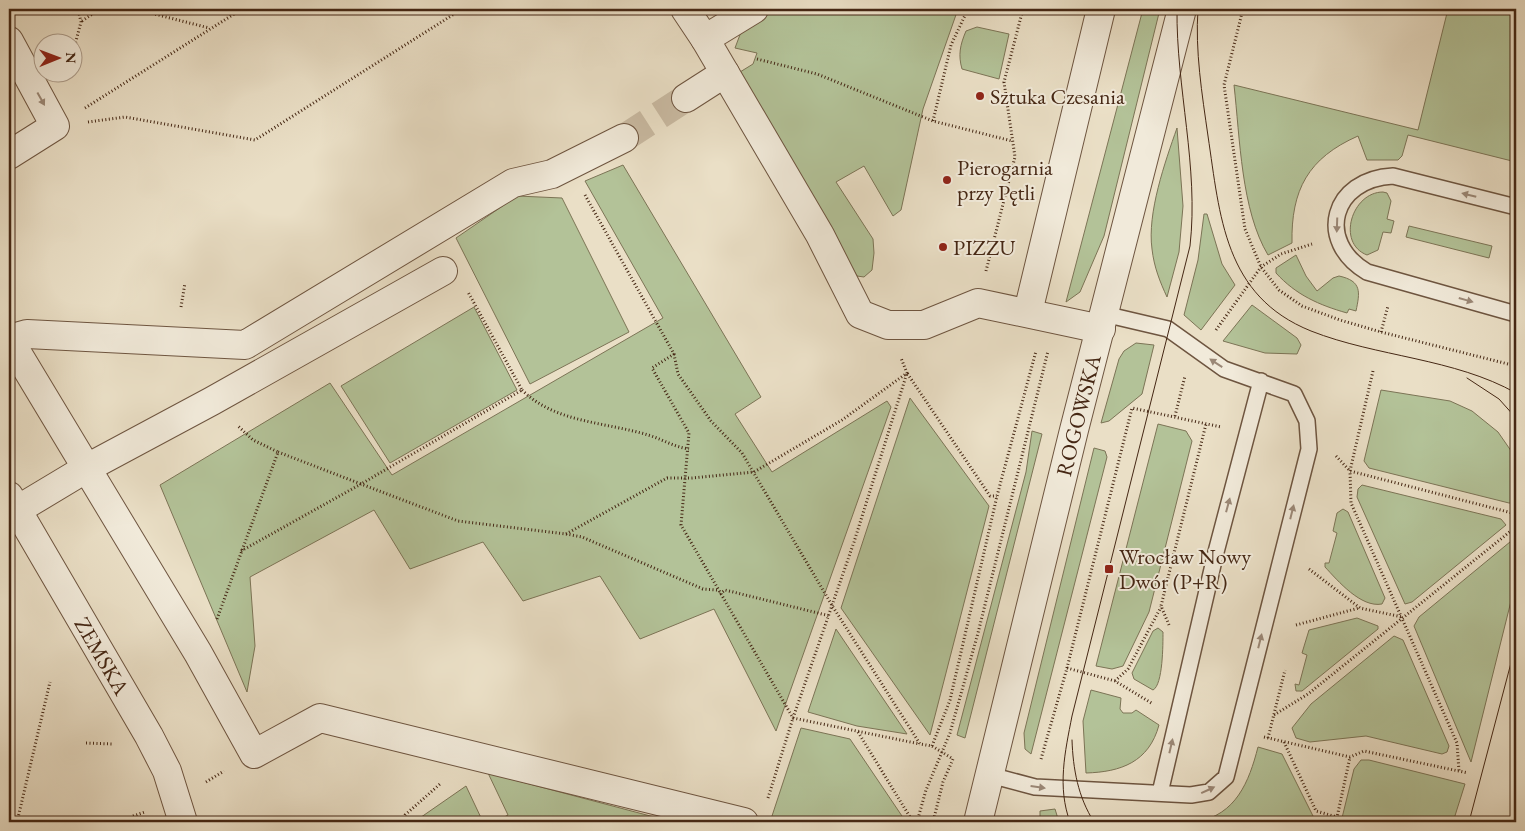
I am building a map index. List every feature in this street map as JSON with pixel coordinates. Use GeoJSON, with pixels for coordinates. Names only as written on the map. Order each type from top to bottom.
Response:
{"type":"FeatureCollection","features":[{"type":"Feature","properties":{"kind":"street"},"geometry":{"type":"LineString","coordinates":[[685,9],[705,39],[820,235],[860,314],[888,325],[924,325],[978,303],[1045,315],[1103,322]]}},
{"type":"Feature","properties":{"kind":"street"},"geometry":{"type":"LineString","coordinates":[[705,39],[754,9]]}},
{"type":"Feature","properties":{"kind":"street"},"geometry":{"type":"LineString","coordinates":[[1045,315],[1102,9]]}},
{"type":"Feature","properties":{"kind":"street","name":"ROGOWSKA"},"geometry":{"type":"LineString","coordinates":[[978,822],[1074,430],[1182,9]]}},
{"type":"Feature","properties":{"kind":"street"},"geometry":{"type":"LineString","coordinates":[[9,41],[55,126],[9,155]]}},
{"type":"Feature","properties":{"kind":"street"},"geometry":{"type":"LineString","coordinates":[[686,98],[725,73]]}},
{"type":"Feature","properties":{"kind":"street"},"geometry":{"type":"LineString","coordinates":[[624,138],[570,167],[552,174],[512,183],[245,345],[27,334],[9,340],[198,653],[254,754],[320,718],[744,822]]}},
{"type":"Feature","properties":{"kind":"street"},"geometry":{"type":"LineString","coordinates":[[13,503],[87,468],[212,401],[443,271]]}},
{"type":"Feature","properties":{"kind":"street","name":"ZEMSKA"},"geometry":{"type":"LineString","coordinates":[[13,503],[149,736],[167,771],[183,822]]}},
{"type":"Feature","properties":{"kind":"lane"},"geometry":{"type":"LineString","coordinates":[[1516,207],[1394,176],[1375,177],[1359,184],[1346,196],[1338,212],[1337,238],[1354,264],[1367,272],[1516,314]]}},
{"type":"Feature","properties":{"kind":"lane"},"geometry":{"type":"LineString","coordinates":[[990,775],[1034,787],[1191,796],[1209,792],[1226,777],[1309,449],[1308,421],[1294,394],[1224,369],[1168,329],[1103,322]]}},
{"type":"Feature","properties":{"kind":"lane"},"geometry":{"type":"LineString","coordinates":[[1160,793],[1216,552],[1261,381]]}},
{"type":"Feature","properties":{"kind":"path"},"geometry":{"type":"LineString","coordinates":[[78,9],[81,22],[78,32]]}},
{"type":"Feature","properties":{"kind":"path"},"geometry":{"type":"LineString","coordinates":[[81,22],[100,9]]}},
{"type":"Feature","properties":{"kind":"path"},"geometry":{"type":"LineString","coordinates":[[135,9],[210,28]]}},
{"type":"Feature","properties":{"kind":"path"},"geometry":{"type":"LineString","coordinates":[[55,126],[239,9]]}},
{"type":"Feature","properties":{"kind":"path"},"geometry":{"type":"LineString","coordinates":[[55,126],[125,117],[255,140],[462,9]]}},
{"type":"Feature","properties":{"kind":"path"},"geometry":{"type":"LineString","coordinates":[[933,121],[951,45],[968,9]]}},
{"type":"Feature","properties":{"kind":"path"},"geometry":{"type":"LineString","coordinates":[[978,303],[1015,157],[1004,82],[1023,9]]}},
{"type":"Feature","properties":{"kind":"path"},"geometry":{"type":"LineString","coordinates":[[1243,9],[1224,85],[1245,229],[1261,267],[1279,290],[1302,306],[1381,332],[1516,366]]}},
{"type":"Feature","properties":{"kind":"path"},"geometry":{"type":"LineString","coordinates":[[776,64],[817,74],[933,121],[1012,141]]}},
{"type":"Feature","properties":{"kind":"path"},"geometry":{"type":"LineString","coordinates":[[570,167],[674,354],[678,374],[711,422],[742,453],[833,607],[920,744]]}},
{"type":"Feature","properties":{"kind":"path"},"geometry":{"type":"LineString","coordinates":[[1212,334],[1261,267],[1281,254],[1337,238]]}},
{"type":"Feature","properties":{"kind":"path"},"geometry":{"type":"LineString","coordinates":[[466,290],[522,390],[534,403],[561,414],[648,435],[689,449]]}},
{"type":"Feature","properties":{"kind":"path"},"geometry":{"type":"LineString","coordinates":[[932,746],[950,700],[997,496],[1045,315]]}},
{"type":"Feature","properties":{"kind":"path"},"geometry":{"type":"LineString","coordinates":[[918,822],[926,790],[940,752],[950,733],[973,651],[1029,418],[1048,350],[1055,339],[1045,315]]}},
{"type":"Feature","properties":{"kind":"path"},"geometry":{"type":"LineString","coordinates":[[888,325],[907,373],[990,496],[997,496]]}},
{"type":"Feature","properties":{"kind":"path"},"geometry":{"type":"LineString","coordinates":[[674,354],[652,368],[689,433],[681,525],[793,718],[932,746],[953,759],[943,782],[933,822]]}},
{"type":"Feature","properties":{"kind":"path"},"geometry":{"type":"LineString","coordinates":[[1373,370],[1350,471],[1351,503],[1457,743],[1459,770]]}},
{"type":"Feature","properties":{"kind":"path"},"geometry":{"type":"LineString","coordinates":[[566,534],[667,478],[754,472],[842,420],[907,373]]}},
{"type":"Feature","properties":{"kind":"path"},"geometry":{"type":"LineString","coordinates":[[766,803],[793,718],[833,607],[907,373]]}},
{"type":"Feature","properties":{"kind":"path"},"geometry":{"type":"LineString","coordinates":[[1175,416],[1185,374]]}},
{"type":"Feature","properties":{"kind":"path"},"geometry":{"type":"LineString","coordinates":[[241,551],[361,484],[522,390]]}},
{"type":"Feature","properties":{"kind":"path"},"geometry":{"type":"LineString","coordinates":[[212,401],[252,440],[278,452],[458,521],[582,537],[703,589],[717,590]]}},
{"type":"Feature","properties":{"kind":"path"},"geometry":{"type":"LineString","coordinates":[[1039,764],[1067,668],[1132,408],[1206,424],[1161,606],[1128,669],[1115,681]]}},
{"type":"Feature","properties":{"kind":"path"},"geometry":{"type":"LineString","coordinates":[[1309,449],[1337,456],[1350,471],[1516,514]]}},
{"type":"Feature","properties":{"kind":"path"},"geometry":{"type":"LineString","coordinates":[[198,653],[208,647],[278,452]]}},
{"type":"Feature","properties":{"kind":"path"},"geometry":{"type":"LineString","coordinates":[[1274,715],[1308,694],[1512,530],[1516,520]]}},
{"type":"Feature","properties":{"kind":"path"},"geometry":{"type":"LineString","coordinates":[[1309,568],[1360,608],[1402,617]]}},
{"type":"Feature","properties":{"kind":"path"},"geometry":{"type":"LineString","coordinates":[[720,594],[725,590],[830,616]]}},
{"type":"Feature","properties":{"kind":"path"},"geometry":{"type":"LineString","coordinates":[[1161,606],[1169,624],[1169,633]]}},
{"type":"Feature","properties":{"kind":"path"},"geometry":{"type":"LineString","coordinates":[[1296,625],[1360,608]]}},
{"type":"Feature","properties":{"kind":"path"},"geometry":{"type":"LineString","coordinates":[[17,821],[50,682]]}},
{"type":"Feature","properties":{"kind":"path"},"geometry":{"type":"LineString","coordinates":[[858,732],[912,822]]}},
{"type":"Feature","properties":{"kind":"path"},"geometry":{"type":"LineString","coordinates":[[1283,742],[1316,811],[1337,817]]}},
{"type":"Feature","properties":{"kind":"path"},"geometry":{"type":"LineString","coordinates":[[404,822],[405,815],[473,755]]}},
{"type":"Feature","properties":{"kind":"path"},"geometry":{"type":"LineString","coordinates":[[1336,822],[1350,757]]}},
{"type":"Feature","properties":{"kind":"path"},"geometry":{"type":"LineString","coordinates":[[9,819],[38,822]]}},
{"type":"Feature","properties":{"kind":"green space"},"geometry":{"type":"Polygon","coordinates":[[[770,9],[958,9],[923,109],[901,210],[893,216],[864,166],[836,182],[873,239],[872,270],[864,277],[857,276],[740,72],[753,64],[757,53],[735,48],[744,24],[770,9]]]}},
{"type":"Feature","properties":{"kind":"green space"},"geometry":{"type":"Polygon","coordinates":[[[1143,9],[1160,9],[1104,236],[1080,292],[1066,302],[1143,9]]]}},
{"type":"Feature","properties":{"kind":"green space"},"geometry":{"type":"Polygon","coordinates":[[[1448,9],[1516,9],[1516,162],[1408,135],[1402,156],[1398,160],[1367,160],[1358,136],[1326,155],[1315,166],[1299,192],[1292,224],[1292,243],[1268,255],[1252,217],[1247,195],[1240,150],[1234,85],[1418,130],[1448,9]]]}},
{"type":"Feature","properties":{"kind":"green space"},"geometry":{"type":"Polygon","coordinates":[[[977,27],[1009,34],[999,79],[962,69],[960,55],[964,36],[966,31],[977,27]]]}},
{"type":"Feature","properties":{"kind":"green space"},"geometry":{"type":"Polygon","coordinates":[[[1177,128],[1183,206],[1179,252],[1167,297],[1154,262],[1151,235],[1158,188],[1177,128]]]}},
{"type":"Feature","properties":{"kind":"green space"},"geometry":{"type":"Polygon","coordinates":[[[623,165],[761,397],[735,414],[772,472],[887,401],[891,407],[776,731],[714,609],[640,639],[600,576],[523,601],[483,542],[410,569],[374,510],[250,577],[255,646],[247,692],[160,485],[330,383],[392,475],[663,318],[585,181],[623,165]]]}},
{"type":"Feature","properties":{"kind":"green space"},"geometry":{"type":"Polygon","coordinates":[[[1387,193],[1391,201],[1387,219],[1394,221],[1391,233],[1383,232],[1378,250],[1367,255],[1358,249],[1352,240],[1350,230],[1352,219],[1356,209],[1363,200],[1372,194],[1387,193]]]}},
{"type":"Feature","properties":{"kind":"green space"},"geometry":{"type":"Polygon","coordinates":[[[517,196],[562,198],[629,332],[530,384],[456,238],[517,196]]]}},
{"type":"Feature","properties":{"kind":"green space"},"geometry":{"type":"Polygon","coordinates":[[[1204,214],[1207,214],[1222,264],[1235,285],[1201,330],[1184,315],[1198,260],[1204,214]]]}},
{"type":"Feature","properties":{"kind":"green space"},"geometry":{"type":"Polygon","coordinates":[[[1409,226],[1492,246],[1489,258],[1406,237],[1409,226]]]}},
{"type":"Feature","properties":{"kind":"green space"},"geometry":{"type":"Polygon","coordinates":[[[1296,255],[1306,276],[1317,291],[1333,278],[1339,276],[1356,284],[1358,298],[1356,311],[1349,309],[1347,313],[1318,303],[1284,281],[1276,273],[1276,268],[1296,255]]]}},
{"type":"Feature","properties":{"kind":"green space"},"geometry":{"type":"Polygon","coordinates":[[[1252,305],[1297,338],[1301,345],[1297,354],[1265,353],[1223,341],[1252,305]]]}},
{"type":"Feature","properties":{"kind":"green space"},"geometry":{"type":"Polygon","coordinates":[[[474,307],[517,390],[390,463],[341,386],[474,307]]]}},
{"type":"Feature","properties":{"kind":"green space"},"geometry":{"type":"Polygon","coordinates":[[[1136,343],[1154,345],[1142,394],[1109,421],[1101,423],[1119,359],[1124,351],[1136,343]]]}},
{"type":"Feature","properties":{"kind":"green space"},"geometry":{"type":"Polygon","coordinates":[[[1381,390],[1450,401],[1472,411],[1498,432],[1516,458],[1516,503],[1509,503],[1369,468],[1364,461],[1381,390]]]}},
{"type":"Feature","properties":{"kind":"green space"},"geometry":{"type":"Polygon","coordinates":[[[910,398],[989,506],[930,735],[841,608],[910,398]]]}},
{"type":"Feature","properties":{"kind":"green space"},"geometry":{"type":"Polygon","coordinates":[[[1158,424],[1186,431],[1192,441],[1149,612],[1123,666],[1112,669],[1096,666],[1158,424]]]}},
{"type":"Feature","properties":{"kind":"green space"},"geometry":{"type":"Polygon","coordinates":[[[1032,431],[1042,434],[965,738],[957,735],[1026,472],[1032,431]]]}},
{"type":"Feature","properties":{"kind":"green space"},"geometry":{"type":"Polygon","coordinates":[[[1094,448],[1105,451],[1107,457],[1031,754],[1025,749],[1024,733],[1094,448]]]}},
{"type":"Feature","properties":{"kind":"green space"},"geometry":{"type":"Polygon","coordinates":[[[1362,485],[1501,519],[1506,525],[1412,602],[1405,604],[1357,497],[1358,489],[1362,485]]]}},
{"type":"Feature","properties":{"kind":"green space"},"geometry":{"type":"Polygon","coordinates":[[[1343,509],[1348,512],[1385,598],[1382,604],[1366,602],[1358,598],[1343,586],[1325,567],[1325,563],[1329,563],[1337,533],[1333,531],[1337,513],[1343,509]]]}},
{"type":"Feature","properties":{"kind":"green space"},"geometry":{"type":"Polygon","coordinates":[[[1516,537],[1516,581],[1471,762],[1414,626],[1419,617],[1516,537]]]}},
{"type":"Feature","properties":{"kind":"green space"},"geometry":{"type":"Polygon","coordinates":[[[1357,618],[1378,626],[1378,629],[1302,691],[1296,691],[1295,684],[1299,685],[1307,655],[1302,653],[1309,630],[1357,618]]]}},
{"type":"Feature","properties":{"kind":"green space"},"geometry":{"type":"Polygon","coordinates":[[[1158,628],[1163,632],[1162,664],[1159,681],[1153,690],[1134,679],[1132,673],[1153,631],[1158,628]]]}},
{"type":"Feature","properties":{"kind":"green space"},"geometry":{"type":"Polygon","coordinates":[[[836,629],[907,734],[857,726],[808,712],[836,629]]]}},
{"type":"Feature","properties":{"kind":"green space"},"geometry":{"type":"Polygon","coordinates":[[[1394,636],[1403,640],[1449,746],[1447,752],[1442,754],[1366,736],[1310,742],[1296,738],[1292,728],[1311,704],[1394,636]]]}},
{"type":"Feature","properties":{"kind":"green space"},"geometry":{"type":"Polygon","coordinates":[[[1091,690],[1121,698],[1120,709],[1123,713],[1132,713],[1136,710],[1159,725],[1148,748],[1132,762],[1111,770],[1086,773],[1083,721],[1091,690]]]}},
{"type":"Feature","properties":{"kind":"green space"},"geometry":{"type":"Polygon","coordinates":[[[801,728],[850,739],[904,819],[897,822],[784,822],[771,819],[801,728]]]}},
{"type":"Feature","properties":{"kind":"green space"},"geometry":{"type":"Polygon","coordinates":[[[1258,747],[1282,754],[1314,818],[1313,822],[1196,822],[1221,812],[1239,795],[1250,772],[1258,747]]]}},
{"type":"Feature","properties":{"kind":"green space"},"geometry":{"type":"Polygon","coordinates":[[[1361,760],[1369,760],[1465,784],[1453,822],[1341,822],[1354,769],[1361,760]]]}},
{"type":"Feature","properties":{"kind":"green space"},"geometry":{"type":"Polygon","coordinates":[[[488,773],[673,822],[495,822],[508,815],[488,773]]]}},
{"type":"Feature","properties":{"kind":"green space"},"geometry":{"type":"Polygon","coordinates":[[[466,786],[483,822],[414,822],[466,786]]]}},
{"type":"Feature","properties":{"kind":"green space"},"geometry":{"type":"Polygon","coordinates":[[[1055,809],[1059,822],[1040,822],[1040,811],[1055,809]]]}},
{"type":"Feature","properties":{"kind":"tunnel"},"geometry":{"type":"LineString","coordinates":[[624,138],[686,98]]}},
{"type":"Feature","properties":{"kind":"tram line"},"geometry":{"type":"LineString","coordinates":[[1070,822],[1066,809],[1063,783],[1065,756],[1072,716],[1190,246],[1192,187],[1180,68],[1177,9]]}},
{"type":"Feature","properties":{"kind":"tram line"},"geometry":{"type":"LineString","coordinates":[[1198,9],[1197,41],[1201,88],[1223,224],[1231,250],[1243,275],[1260,297],[1282,316],[1311,331],[1362,347],[1467,372],[1492,381],[1516,393]]}},
{"type":"Feature","properties":{"kind":"tram line"},"geometry":{"type":"LineString","coordinates":[[1467,378],[1499,399],[1516,418]]}},
{"type":"Feature","properties":{"kind":"tram line"},"geometry":{"type":"LineString","coordinates":[[1469,822],[1516,644]]}},
{"type":"Feature","properties":{"kind":"tram line"},"geometry":{"type":"LineString","coordinates":[[1072,740],[1077,783],[1084,803],[1094,822]]}},
{"type":"Feature","properties":{"kind":"tram line"},"geometry":{"type":"LineString","coordinates":[[1511,822],[1516,806]]}},
{"type":"Feature","properties":{"kind":"place","name":"Sztuka Czesania"},"geometry":{"type":"Point","coordinates":[980,96]}},
{"type":"Feature","properties":{"kind":"place","name":"Pierogarnia przy Pętli"},"geometry":{"type":"Point","coordinates":[947,180]}},
{"type":"Feature","properties":{"kind":"place","name":"PIZZU"},"geometry":{"type":"Point","coordinates":[943,247]}},
{"type":"Feature","properties":{"kind":"place","name":"Wrocław Nowy Dwór (P+R)"},"geometry":{"type":"Point","coordinates":[1109,569]}}]}
